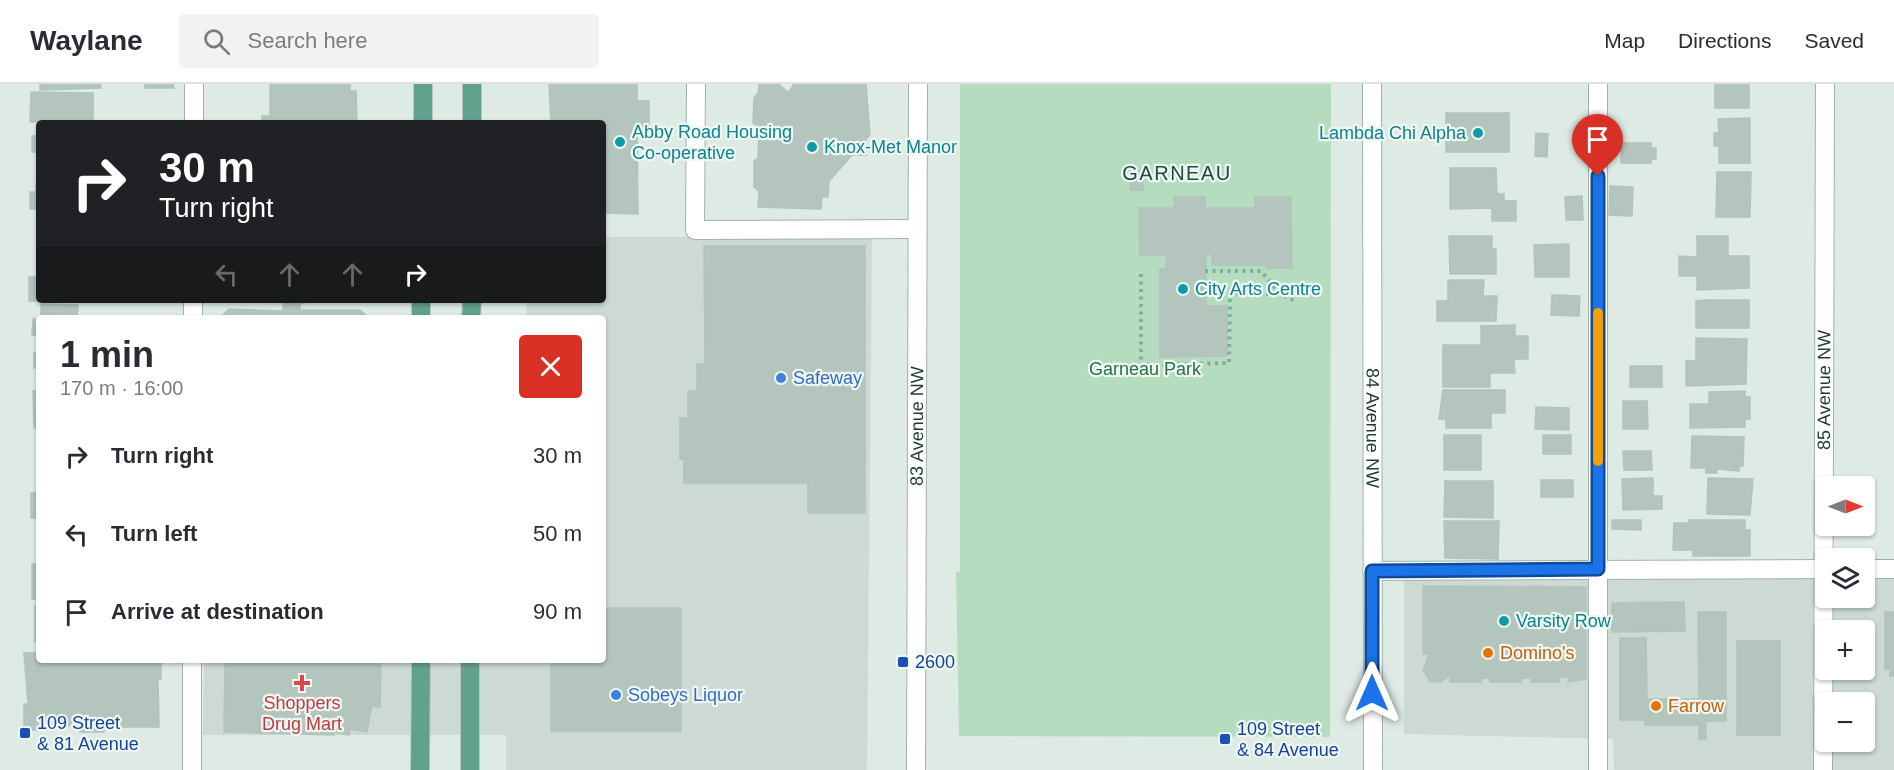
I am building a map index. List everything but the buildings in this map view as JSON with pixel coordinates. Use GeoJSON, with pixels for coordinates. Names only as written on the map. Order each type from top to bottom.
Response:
{"type":"FeatureCollection","features":[{"type":"Feature","properties":{"kind":"main road"},"geometry":{"type":"LineString","coordinates":[[423,84],[423,120]]}},
{"type":"Feature","properties":{"kind":"main road"},"geometry":{"type":"LineString","coordinates":[[472,84],[472,120]]}},
{"type":"Feature","properties":{"kind":"main road"},"geometry":{"type":"LineString","coordinates":[[420,770],[421,663]]}},
{"type":"Feature","properties":{"kind":"main road"},"geometry":{"type":"LineString","coordinates":[[470,663],[470,770]]}},
{"type":"Feature","properties":{"kind":"street"},"geometry":{"type":"LineString","coordinates":[[194,84],[194,120]]}},
{"type":"Feature","properties":{"kind":"street"},"geometry":{"type":"LineString","coordinates":[[696,84],[695,230],[916,229]]}},
{"type":"Feature","properties":{"kind":"street","name":"83 Avenue NW"},"geometry":{"type":"LineString","coordinates":[[916,770],[918,84]]}},
{"type":"Feature","properties":{"kind":"street","name":"84 Avenue NW"},"geometry":{"type":"LineString","coordinates":[[1372,84],[1373,770]]}},
{"type":"Feature","properties":{"kind":"street"},"geometry":{"type":"LineString","coordinates":[[1598,770],[1599,84]]}},
{"type":"Feature","properties":{"kind":"street","name":"85 Avenue NW"},"geometry":{"type":"LineString","coordinates":[[1824,548],[1825,84]]}},
{"type":"Feature","properties":{"kind":"street"},"geometry":{"type":"LineString","coordinates":[[1372,571],[1815,569]]}},
{"type":"Feature","properties":{"kind":"street"},"geometry":{"type":"LineString","coordinates":[[1875,569],[1894,569]]}},
{"type":"Feature","properties":{"kind":"street","name":"85 Avenue NW"},"geometry":{"type":"LineString","coordinates":[[1823,770],[1824,608]]}},
{"type":"Feature","properties":{"kind":"street"},"geometry":{"type":"LineString","coordinates":[[192,663],[192,770]]}},
{"type":"Feature","properties":{"kind":"path"},"geometry":{"type":"LineString","coordinates":[[1205,271],[1261,271],[1280,294],[1296,302]]}},
{"type":"Feature","properties":{"kind":"path"},"geometry":{"type":"LineString","coordinates":[[1141,274],[1141,365],[1229,363],[1230,293],[1280,294]]}},
{"type":"Feature","properties":{"kind":"shaded area"},"geometry":{"type":"Polygon","coordinates":[[[606,237],[872,237],[867,770],[506,770],[506,735],[203,735],[204,663],[606,663],[606,315],[526,315],[526,303],[606,303],[606,237]]]}},
{"type":"Feature","properties":{"kind":"shaded area"},"geometry":{"type":"Polygon","coordinates":[[[1404,571],[1815,571],[1815,608],[1875,608],[1875,571],[1894,571],[1894,770],[1614,770],[1613,739],[1404,734],[1404,571]]]}},
{"type":"Feature","properties":{"kind":"green space","name":"Garneau Park"},"geometry":{"type":"Polygon","coordinates":[[[960,84],[1331,84],[1330,737],[959,736],[956,572],[960,571],[960,84]]]}},
{"type":"Feature","properties":{"kind":"slow traffic"},"geometry":{"type":"LineString","coordinates":[[1598,313],[1598,461]]}},
{"type":"Feature","properties":{"kind":"place","name":"Lambda Chi Alpha"},"geometry":{"type":"Point","coordinates":[1478,133]}},
{"type":"Feature","properties":{"kind":"place","name":"Abby Road Housing Co-operative"},"geometry":{"type":"Point","coordinates":[620,142]}},
{"type":"Feature","properties":{"kind":"place","name":"Knox-Met Manor"},"geometry":{"type":"Point","coordinates":[812,147]}},
{"type":"Feature","properties":{"kind":"place","name":"City Arts Centre"},"geometry":{"type":"Point","coordinates":[1183,289]}},
{"type":"Feature","properties":{"kind":"place","name":"Safeway"},"geometry":{"type":"Point","coordinates":[781,378]}},
{"type":"Feature","properties":{"kind":"place","name":"Varsity Row"},"geometry":{"type":"Point","coordinates":[1504,621]}},
{"type":"Feature","properties":{"kind":"place","name":"Domino's"},"geometry":{"type":"Point","coordinates":[1488,653]}},
{"type":"Feature","properties":{"kind":"place","name":"2600"},"geometry":{"type":"Point","coordinates":[903,662]}},
{"type":"Feature","properties":{"kind":"place","name":"Shoppers Drug Mart"},"geometry":{"type":"Point","coordinates":[302,683]}},
{"type":"Feature","properties":{"kind":"place","name":"Sobeys Liquor"},"geometry":{"type":"Point","coordinates":[616,695]}},
{"type":"Feature","properties":{"kind":"place","name":"Farrow"},"geometry":{"type":"Point","coordinates":[1656,706]}},
{"type":"Feature","properties":{"kind":"place","name":"109 Street & 81 Avenue"},"geometry":{"type":"Point","coordinates":[25,733]}},
{"type":"Feature","properties":{"kind":"place","name":"109 Street & 84 Avenue"},"geometry":{"type":"Point","coordinates":[1225,739]}},
{"type":"Feature","properties":{"kind":"district","name":"GARNEAU"},"geometry":{"type":"Point","coordinates":[1177,173]}},
{"type":"Feature","properties":{"kind":"route"},"geometry":{"type":"LineString","coordinates":[[1372,693],[1372,571],[1598,569],[1598,176]]}}]}
